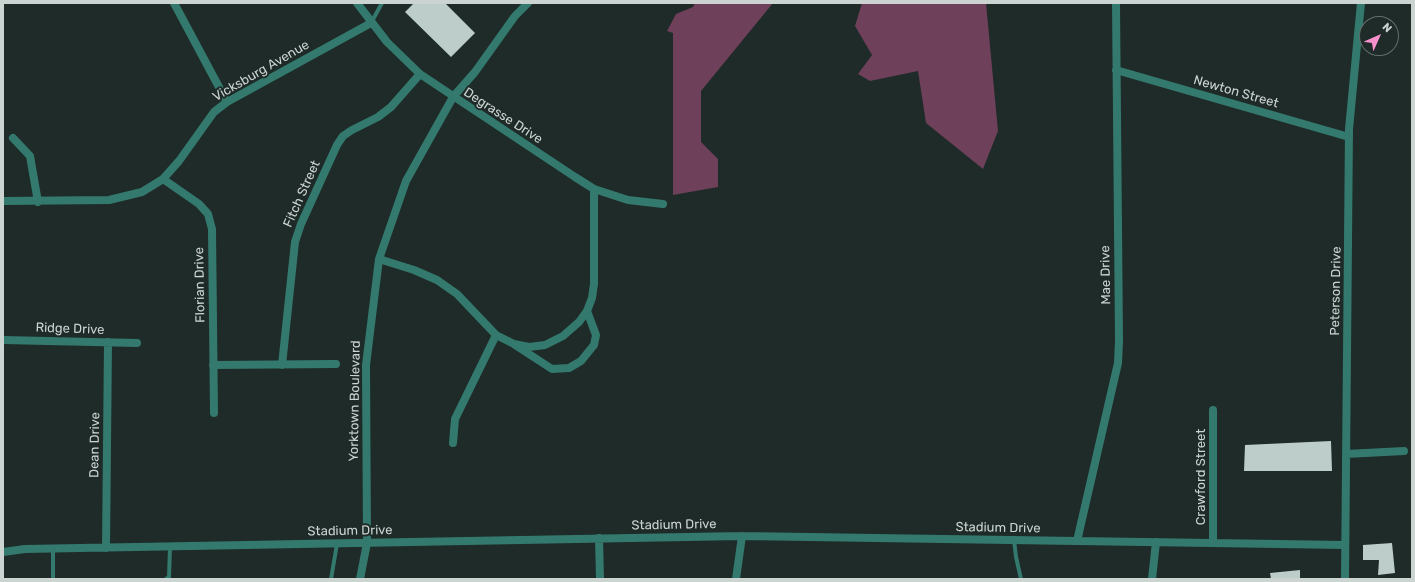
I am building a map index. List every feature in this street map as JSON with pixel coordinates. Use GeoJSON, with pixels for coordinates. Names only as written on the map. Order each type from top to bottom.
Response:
{"type":"FeatureCollection","features":[{"type":"Feature","properties":{"kind":"street"},"geometry":{"type":"LineString","coordinates":[[174,3],[227,102]]}},
{"type":"Feature","properties":{"kind":"street","name":"Degrasse Drive"},"geometry":{"type":"LineString","coordinates":[[357,3],[371,23],[392,48],[420,74],[453,97],[594,189],[628,200],[663,204]]}},
{"type":"Feature","properties":{"kind":"street","name":"Yorktown Boulevard"},"geometry":{"type":"LineString","coordinates":[[360,579],[367,543],[366,365],[379,259],[406,181],[453,97],[475,72],[515,16],[528,3]]}},
{"type":"Feature","properties":{"kind":"street","name":"Mae Drive"},"geometry":{"type":"LineString","coordinates":[[1077,541],[1118,363],[1116,3]]}},
{"type":"Feature","properties":{"kind":"street","name":"Peterson Drive"},"geometry":{"type":"LineString","coordinates":[[1345,579],[1349,136],[1361,3]]}},
{"type":"Feature","properties":{"kind":"street","name":"Vicksburg Avenue"},"geometry":{"type":"LineString","coordinates":[[3,201],[38,202],[109,200],[131,196],[152,187],[163,179],[179,161],[214,112],[227,102],[371,23]]}},
{"type":"Feature","properties":{"kind":"street","name":"Newton Street"},"geometry":{"type":"LineString","coordinates":[[1116,70],[1349,136]]}},
{"type":"Feature","properties":{"kind":"street","name":"Fitch Street"},"geometry":{"type":"LineString","coordinates":[[282,365],[295,242],[301,224],[337,145],[343,136],[378,117],[391,108],[420,74]]}},
{"type":"Feature","properties":{"kind":"street"},"geometry":{"type":"LineString","coordinates":[[13,138],[30,156],[38,202]]}},
{"type":"Feature","properties":{"kind":"street","name":"Florian Drive"},"geometry":{"type":"LineString","coordinates":[[163,179],[199,204],[208,214],[212,228],[214,412]]}},
{"type":"Feature","properties":{"kind":"street"},"geometry":{"type":"LineString","coordinates":[[514,344],[529,347],[545,345],[563,336],[579,322],[587,311],[594,284],[594,189]]}},
{"type":"Feature","properties":{"kind":"street"},"geometry":{"type":"LineString","coordinates":[[379,259],[414,270],[437,280],[457,294],[496,335],[514,344],[552,369],[569,368],[582,361],[594,345],[596,335],[587,311]]}},
{"type":"Feature","properties":{"kind":"street"},"geometry":{"type":"LineString","coordinates":[[453,443],[455,419],[496,335]]}},
{"type":"Feature","properties":{"kind":"street","name":"Ridge Drive"},"geometry":{"type":"LineString","coordinates":[[3,340],[137,343]]}},
{"type":"Feature","properties":{"kind":"street","name":"Dean Drive"},"geometry":{"type":"LineString","coordinates":[[106,548],[108,342]]}},
{"type":"Feature","properties":{"kind":"street"},"geometry":{"type":"LineString","coordinates":[[213,365],[336,364]]}},
{"type":"Feature","properties":{"kind":"street","name":"Crawford Street"},"geometry":{"type":"LineString","coordinates":[[1213,410],[1213,543]]}},
{"type":"Feature","properties":{"kind":"street"},"geometry":{"type":"LineString","coordinates":[[1346,454],[1404,451]]}},
{"type":"Feature","properties":{"kind":"street"},"geometry":{"type":"LineString","coordinates":[[736,579],[742,536]]}},
{"type":"Feature","properties":{"kind":"street","name":"Stadium Drive"},"geometry":{"type":"LineString","coordinates":[[3,552],[25,549],[53,548],[742,536],[1345,545]]}},
{"type":"Feature","properties":{"kind":"street"},"geometry":{"type":"LineString","coordinates":[[599,538],[600,579]]}},
{"type":"Feature","properties":{"kind":"street"},"geometry":{"type":"LineString","coordinates":[[1152,579],[1156,542]]}},
{"type":"Feature","properties":{"kind":"lane"},"geometry":{"type":"LineString","coordinates":[[371,23],[382,3]]}},
{"type":"Feature","properties":{"kind":"lane"},"geometry":{"type":"LineString","coordinates":[[1014,540],[1016,558],[1021,579]]}},
{"type":"Feature","properties":{"kind":"lane"},"geometry":{"type":"LineString","coordinates":[[324,579],[331,579],[337,544]]}},
{"type":"Feature","properties":{"kind":"lane"},"geometry":{"type":"LineString","coordinates":[[169,578],[170,547]]}},
{"type":"Feature","properties":{"kind":"lane"},"geometry":{"type":"LineString","coordinates":[[53,548],[53,579]]}},
{"type":"Feature","properties":{"kind":"shaded area"},"geometry":{"type":"Polygon","coordinates":[[[695,3],[773,3],[701,91],[701,142],[718,159],[718,187],[673,195],[673,33],[667,31],[676,14],[693,7],[695,3]]]}},
{"type":"Feature","properties":{"kind":"shaded area"},"geometry":{"type":"Polygon","coordinates":[[[862,3],[986,3],[998,131],[983,169],[926,123],[918,71],[870,81],[858,74],[872,55],[855,26],[862,3]]]}},
{"type":"Feature","properties":{"kind":"building"},"geometry":{"type":"Polygon","coordinates":[[[414,3],[445,3],[475,33],[451,57],[405,12],[414,3]]]}},
{"type":"Feature","properties":{"kind":"building"},"geometry":{"type":"Polygon","coordinates":[[[1331,441],[1332,471],[1244,471],[1245,445],[1331,441]]]}},
{"type":"Feature","properties":{"kind":"building"},"geometry":{"type":"Polygon","coordinates":[[[1392,543],[1395,573],[1378,575],[1379,560],[1363,560],[1363,545],[1392,543]]]}},
{"type":"Feature","properties":{"kind":"building"},"geometry":{"type":"Polygon","coordinates":[[[1300,570],[1300,579],[1271,579],[1270,573],[1300,570]]]}}]}
